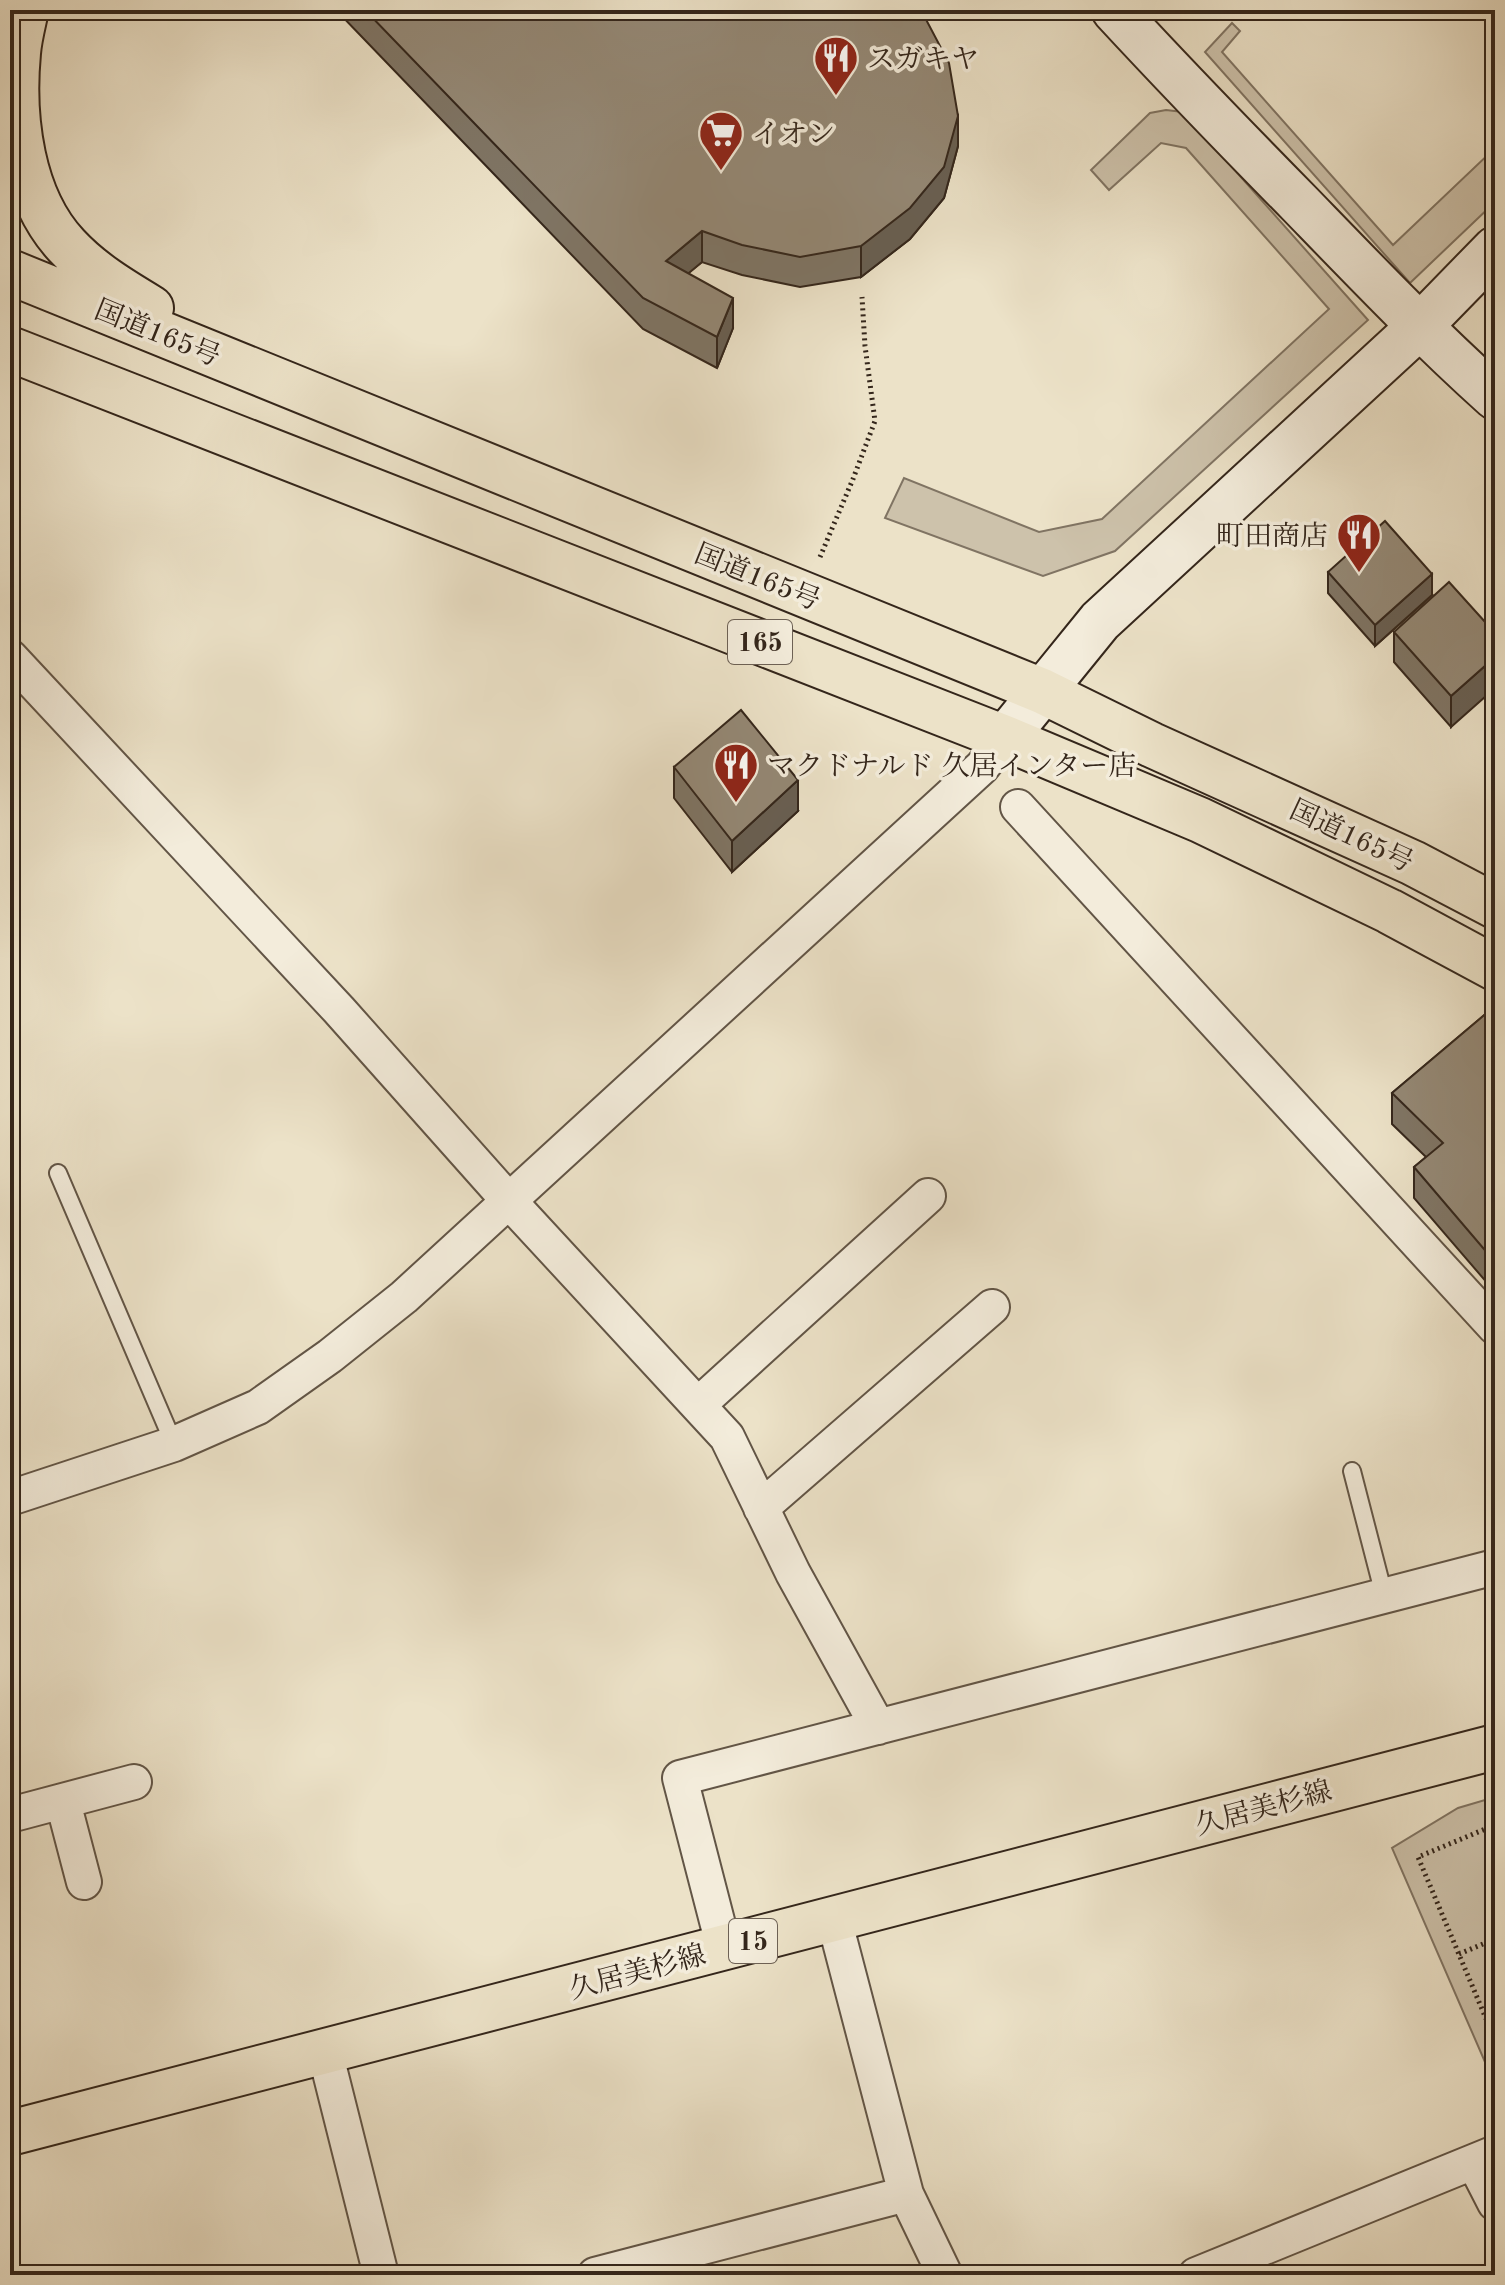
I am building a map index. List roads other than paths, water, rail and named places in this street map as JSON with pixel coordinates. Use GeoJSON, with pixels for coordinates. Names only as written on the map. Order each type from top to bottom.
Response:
{"type":"FeatureCollection","features":[{"type":"Feature","properties":{"kind":"main road"},"geometry":{"type":"LineString","coordinates":[[26,10],[14,66],[18,124],[28,174],[43,214],[65,244],[91,269],[173,320],[497,469]]}},
{"type":"Feature","properties":{"kind":"main road","name":"国道165号"},"geometry":{"type":"LineString","coordinates":[[10,272],[1042,691],[1152,745],[1413,863],[1495,906]]}},
{"type":"Feature","properties":{"kind":"main road","name":"国道165号"},"geometry":{"type":"LineString","coordinates":[[10,349],[1005,738],[1214,827],[1389,911],[1495,968]]}},
{"type":"Feature","properties":{"kind":"main road","name":"久居美杉線"},"geometry":{"type":"LineString","coordinates":[[10,2133],[1495,1747]]}},
{"type":"Feature","properties":{"kind":"street"},"geometry":{"type":"LineString","coordinates":[[1114,10],[1419,327],[1495,397]]}},
{"type":"Feature","properties":{"kind":"street"},"geometry":{"type":"LineString","coordinates":[[10,1498],[174,1444],[258,1407],[330,1356],[404,1297],[982,767],[1100,621],[1419,327],[1495,249]]}},
{"type":"Feature","properties":{"kind":"street"},"geometry":{"type":"LineString","coordinates":[[10,657],[339,1010],[509,1201],[727,1437],[793,1573],[878,1727]]}},
{"type":"Feature","properties":{"kind":"street"},"geometry":{"type":"LineString","coordinates":[[1018,807],[1495,1327]]}},
{"type":"Feature","properties":{"kind":"street"},"geometry":{"type":"LineString","coordinates":[[698,1405],[928,1196]]}},
{"type":"Feature","properties":{"kind":"street"},"geometry":{"type":"LineString","coordinates":[[761,1508],[992,1307]]}},
{"type":"Feature","properties":{"kind":"street"},"geometry":{"type":"LineString","coordinates":[[724,1948],[680,1778],[1495,1567]]}},
{"type":"Feature","properties":{"kind":"street"},"geometry":{"type":"LineString","coordinates":[[10,1815],[134,1782]]}},
{"type":"Feature","properties":{"kind":"street"},"geometry":{"type":"LineString","coordinates":[[63,1802],[84,1882]]}},
{"type":"Feature","properties":{"kind":"street"},"geometry":{"type":"LineString","coordinates":[[834,1919],[906,2194],[945,2275]]}},
{"type":"Feature","properties":{"kind":"street"},"geometry":{"type":"LineString","coordinates":[[325,2052],[381,2275]]}},
{"type":"Feature","properties":{"kind":"street"},"geometry":{"type":"LineString","coordinates":[[1196,2275],[1239,2267],[1484,2157],[1495,2203]]}},
{"type":"Feature","properties":{"kind":"street"},"geometry":{"type":"LineString","coordinates":[[595,2275],[650,2268],[906,2194]]}},
{"type":"Feature","properties":{"kind":"lane"},"geometry":{"type":"LineString","coordinates":[[58,1173],[174,1444]]}},
{"type":"Feature","properties":{"kind":"lane"},"geometry":{"type":"LineString","coordinates":[[1352,1471],[1384,1595]]}},
{"type":"Feature","properties":{"kind":"place","name":"スガキヤ"},"geometry":{"type":"Point","coordinates":[836,97]}},
{"type":"Feature","properties":{"kind":"place","name":"イオン"},"geometry":{"type":"Point","coordinates":[721,172]}},
{"type":"Feature","properties":{"kind":"place","name":"町田商店"},"geometry":{"type":"Point","coordinates":[1359,574]}},
{"type":"Feature","properties":{"kind":"place","name":"マクドナルド 久居インター店"},"geometry":{"type":"Point","coordinates":[736,804]}}]}
